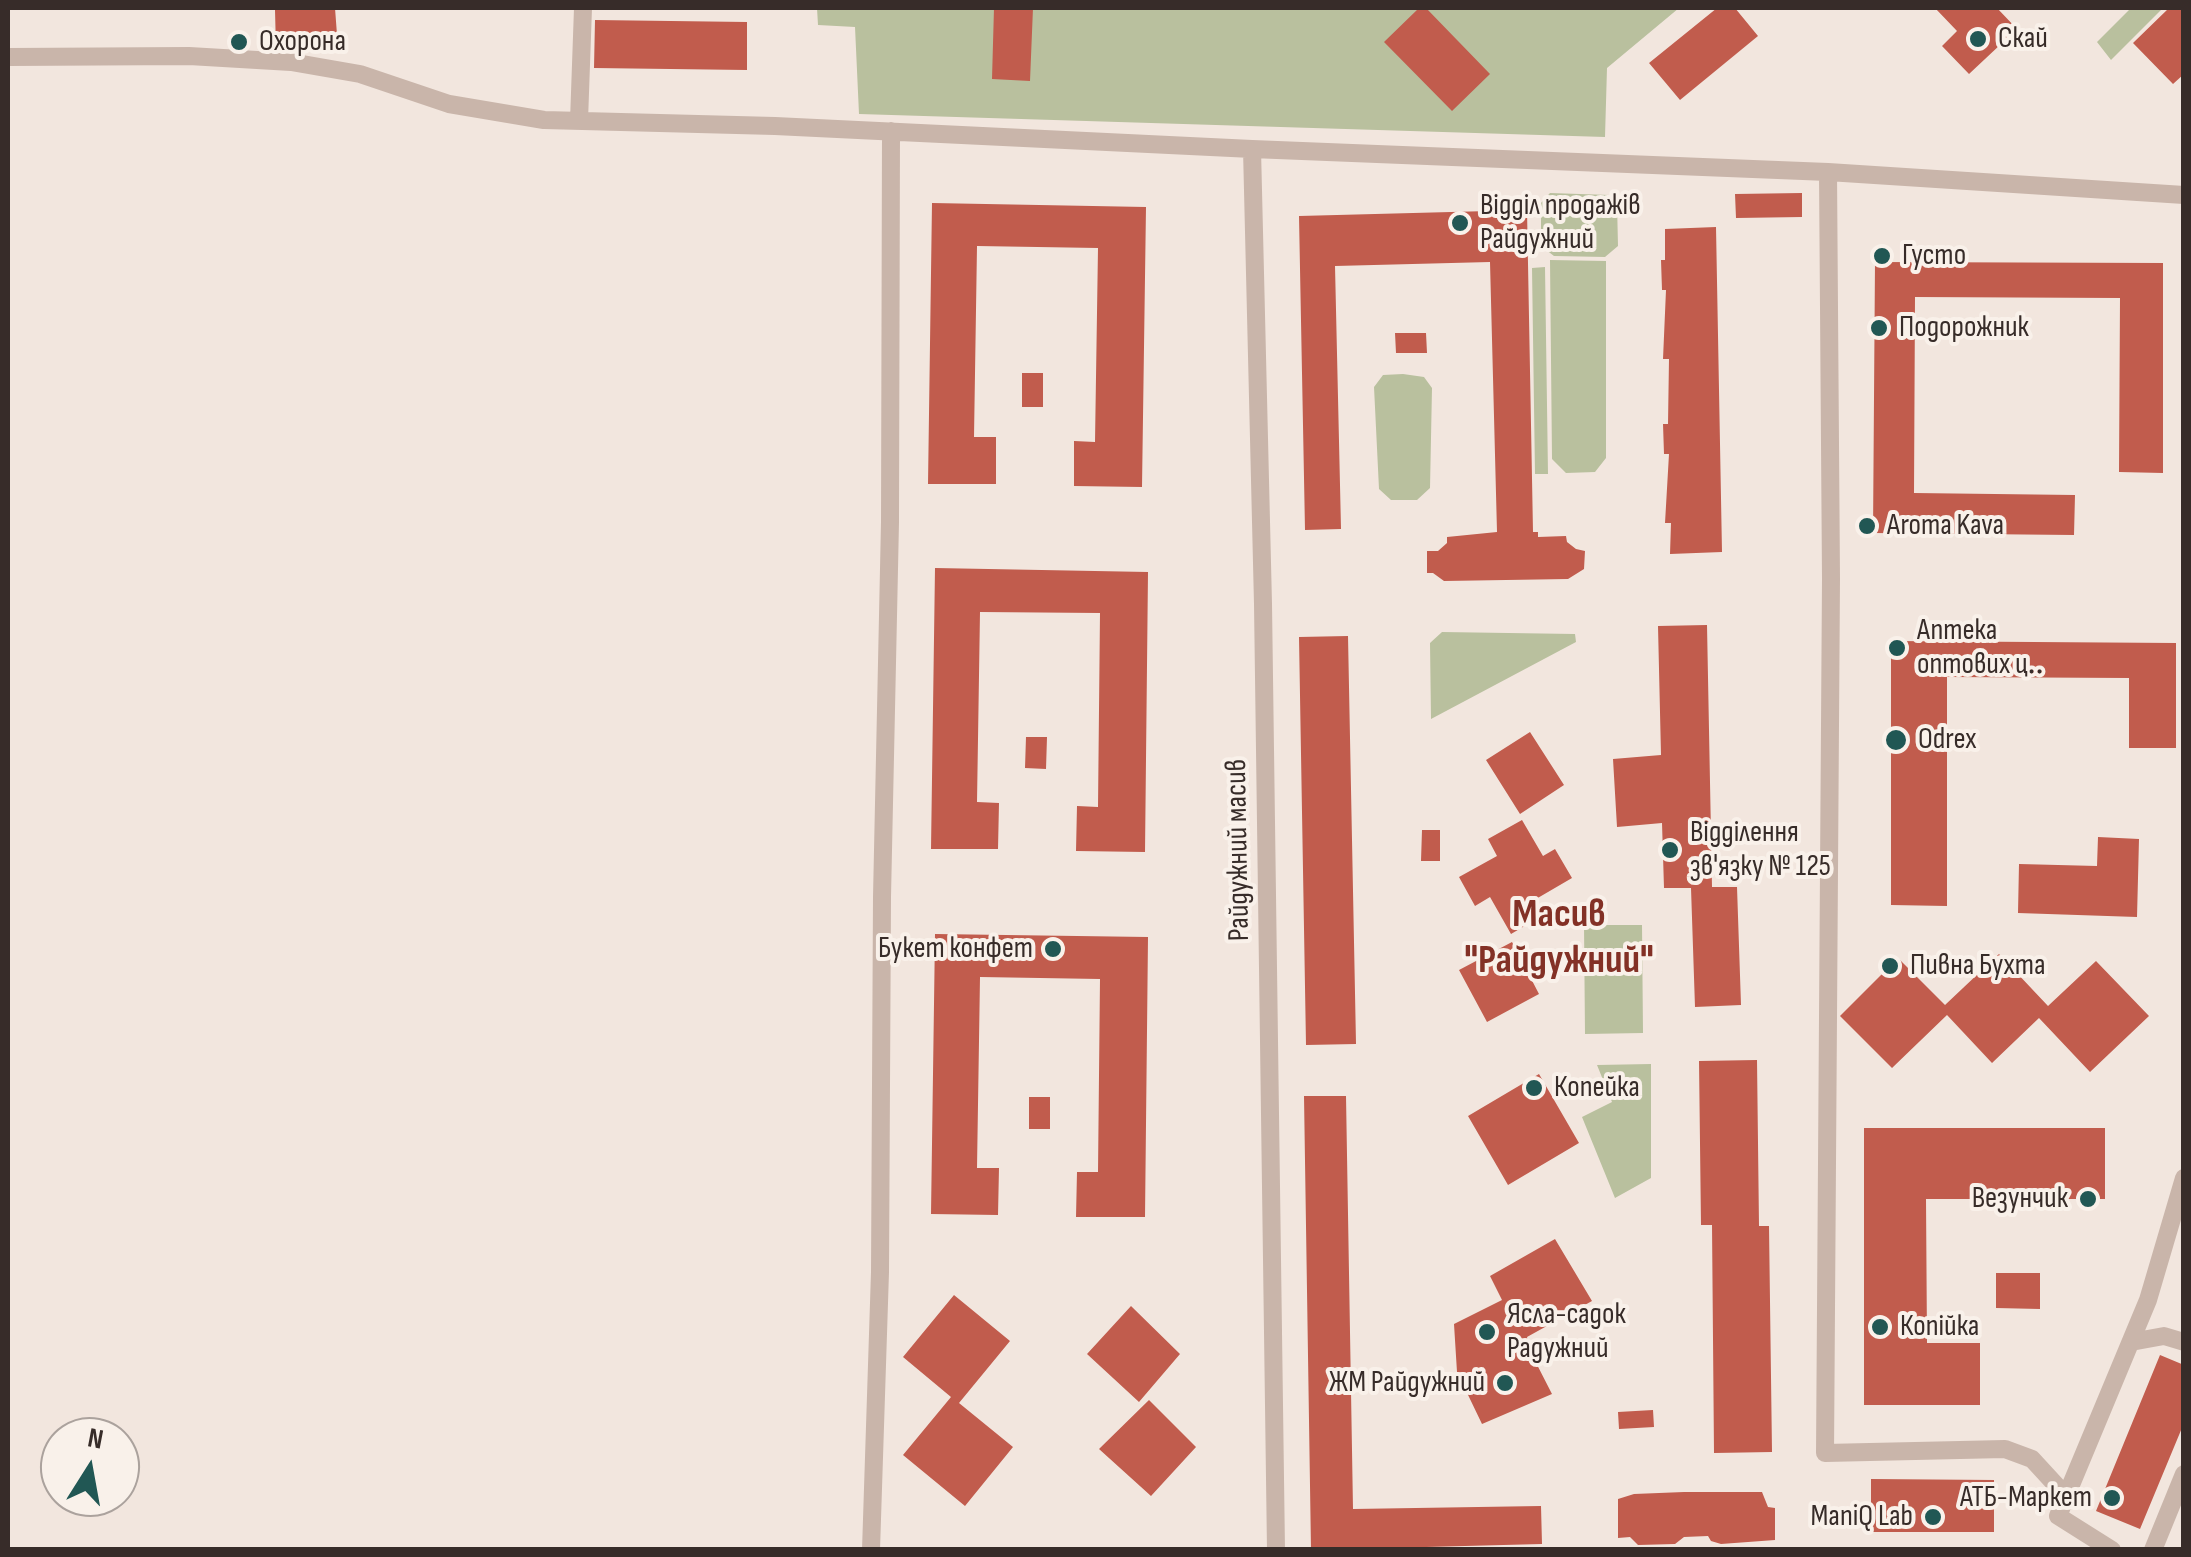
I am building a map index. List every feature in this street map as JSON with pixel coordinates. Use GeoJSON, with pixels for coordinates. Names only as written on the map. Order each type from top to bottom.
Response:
{"type":"FeatureCollection","features":[{"type":"Feature","properties":{"kind":"street"},"geometry":{"type":"LineString","coordinates":[[580,120],[582,8]]}},
{"type":"Feature","properties":{"kind":"street"},"geometry":{"type":"LineString","coordinates":[[8,57],[189,56],[291,62],[360,74],[449,104],[544,120],[891,131],[1828,172],[2184,195]]}},
{"type":"Feature","properties":{"kind":"street"},"geometry":{"type":"LineString","coordinates":[[871,1550],[880,1272],[891,131]]}},
{"type":"Feature","properties":{"kind":"street","name":"Райдужний масив"},"geometry":{"type":"LineString","coordinates":[[1252,149],[1263,604],[1276,1550]]}},
{"type":"Feature","properties":{"kind":"street"},"geometry":{"type":"LineString","coordinates":[[1828,172],[1831,578],[1826,1453],[2005,1449],[2032,1459],[2066,1496]]}},
{"type":"Feature","properties":{"kind":"street"},"geometry":{"type":"LineString","coordinates":[[2112,1550],[2058,1516],[2148,1300],[2184,1178]]}},
{"type":"Feature","properties":{"kind":"street"},"geometry":{"type":"LineString","coordinates":[[2131,1342],[2164,1336],[2184,1342]]}},
{"type":"Feature","properties":{"kind":"street"},"geometry":{"type":"LineString","coordinates":[[2153,1550],[2184,1474]]}},
{"type":"Feature","properties":{"kind":"green space"},"geometry":{"type":"Polygon","coordinates":[[[817,8],[1679,8],[1607,68],[1605,137],[859,114],[855,27],[818,25],[817,8]]]}},
{"type":"Feature","properties":{"kind":"green space"},"geometry":{"type":"Polygon","coordinates":[[[2131,8],[2163,8],[2111,60],[2097,42],[2131,8]]]}},
{"type":"Feature","properties":{"kind":"green space"},"geometry":{"type":"Polygon","coordinates":[[[1550,193],[1609,195],[1617,203],[1618,246],[1605,257],[1554,256],[1541,246],[1541,203],[1550,193]]]}},
{"type":"Feature","properties":{"kind":"green space"},"geometry":{"type":"Polygon","coordinates":[[[1550,260],[1606,261],[1606,458],[1595,472],[1566,473],[1552,459],[1550,260]]]}},
{"type":"Feature","properties":{"kind":"green space"},"geometry":{"type":"Polygon","coordinates":[[[1545,267],[1548,474],[1535,474],[1532,268],[1545,267]]]}},
{"type":"Feature","properties":{"kind":"green space"},"geometry":{"type":"Polygon","coordinates":[[[1383,375],[1424,377],[1432,388],[1430,488],[1417,500],[1391,500],[1379,489],[1374,387],[1383,375]]]}},
{"type":"Feature","properties":{"kind":"green space"},"geometry":{"type":"Polygon","coordinates":[[[1442,632],[1575,634],[1576,642],[1431,719],[1430,643],[1442,632]]]}},
{"type":"Feature","properties":{"kind":"green space"},"geometry":{"type":"Polygon","coordinates":[[[1584,925],[1642,925],[1643,1033],[1585,1034],[1584,925]]]}},
{"type":"Feature","properties":{"kind":"green space"},"geometry":{"type":"Polygon","coordinates":[[[1651,1064],[1651,1178],[1615,1198],[1582,1117],[1612,1102],[1597,1065],[1651,1064]]]}},
{"type":"Feature","properties":{"kind":"building"},"geometry":{"type":"Polygon","coordinates":[[[335,8],[338,48],[276,49],[275,10],[335,8]]]}},
{"type":"Feature","properties":{"kind":"building"},"geometry":{"type":"Polygon","coordinates":[[[994,8],[1033,8],[1030,81],[992,79],[994,8]]]}},
{"type":"Feature","properties":{"kind":"building"},"geometry":{"type":"Polygon","coordinates":[[[1419,8],[1426,8],[1490,74],[1452,111],[1384,42],[1419,8]]]}},
{"type":"Feature","properties":{"kind":"building"},"geometry":{"type":"Polygon","coordinates":[[[1717,8],[1735,8],[1758,36],[1680,100],[1649,63],[1717,8]]]}},
{"type":"Feature","properties":{"kind":"building","name":"Скай"},"geometry":{"type":"Polygon","coordinates":[[[1935,8],[1997,8],[2017,29],[1969,74],[1942,46],[1957,31],[1935,8]]]}},
{"type":"Feature","properties":{"kind":"building"},"geometry":{"type":"Polygon","coordinates":[[[2169,8],[2184,8],[2184,74],[2173,84],[2133,43],[2169,8]]]}},
{"type":"Feature","properties":{"kind":"building"},"geometry":{"type":"Polygon","coordinates":[[[595,20],[747,22],[747,70],[594,68],[595,20]]]}},
{"type":"Feature","properties":{"kind":"building"},"geometry":{"type":"Polygon","coordinates":[[[1802,193],[1802,217],[1736,218],[1735,194],[1802,193]]]}},
{"type":"Feature","properties":{"kind":"building"},"geometry":{"type":"Polygon","coordinates":[[[932,203],[1146,207],[1142,487],[1074,486],[1074,441],[1095,442],[1098,248],[977,246],[974,437],[996,437],[996,484],[928,484],[932,203]]]}},
{"type":"Feature","properties":{"kind":"building"},"geometry":{"type":"Polygon","coordinates":[[[1527,210],[1533,532],[1538,532],[1538,537],[1566,536],[1567,542],[1585,551],[1584,569],[1568,579],[1444,581],[1427,573],[1427,551],[1438,551],[1447,543],[1447,537],[1497,532],[1490,262],[1335,266],[1341,529],[1305,530],[1299,216],[1527,210]]]}},
{"type":"Feature","properties":{"kind":"building"},"geometry":{"type":"Polygon","coordinates":[[[1716,227],[1722,552],[1670,554],[1671,523],[1665,523],[1669,454],[1664,454],[1663,424],[1668,424],[1669,359],[1663,359],[1666,290],[1662,290],[1661,260],[1665,260],[1665,229],[1716,227]]]}},
{"type":"Feature","properties":{"kind":"building"},"geometry":{"type":"Polygon","coordinates":[[[1875,262],[2163,263],[2163,473],[2119,472],[2120,298],[1915,297],[1914,493],[2075,495],[2074,535],[1873,533],[1875,262]]]}},
{"type":"Feature","properties":{"kind":"building"},"geometry":{"type":"Polygon","coordinates":[[[1395,333],[1426,333],[1427,353],[1396,353],[1395,333]]]}},
{"type":"Feature","properties":{"kind":"building"},"geometry":{"type":"Polygon","coordinates":[[[1022,373],[1043,373],[1043,407],[1022,407],[1022,373]]]}},
{"type":"Feature","properties":{"kind":"building"},"geometry":{"type":"Polygon","coordinates":[[[935,568],[1148,572],[1145,852],[1076,851],[1077,806],[1098,807],[1100,613],[980,612],[977,802],[999,803],[998,849],[931,849],[935,568]]]}},
{"type":"Feature","properties":{"kind":"building"},"geometry":{"type":"Polygon","coordinates":[[[1707,625],[1712,887],[1737,887],[1741,1005],[1695,1007],[1691,888],[1664,888],[1662,823],[1617,827],[1613,759],[1661,755],[1658,626],[1707,625]]]}},
{"type":"Feature","properties":{"kind":"building"},"geometry":{"type":"Polygon","coordinates":[[[1348,636],[1356,1044],[1306,1045],[1299,637],[1348,636]]]}},
{"type":"Feature","properties":{"kind":"building"},"geometry":{"type":"Polygon","coordinates":[[[1891,641],[2176,643],[2176,748],[2129,748],[2129,678],[1947,677],[1947,906],[1891,905],[1891,641]]]}},
{"type":"Feature","properties":{"kind":"building"},"geometry":{"type":"Polygon","coordinates":[[[1530,732],[1564,785],[1520,814],[1486,760],[1530,732]]]}},
{"type":"Feature","properties":{"kind":"building"},"geometry":{"type":"Polygon","coordinates":[[[1026,737],[1047,737],[1046,769],[1025,768],[1026,737]]]}},
{"type":"Feature","properties":{"kind":"building"},"geometry":{"type":"Polygon","coordinates":[[[1522,820],[1543,856],[1555,849],[1572,878],[1536,899],[1545,914],[1511,934],[1490,897],[1475,906],[1459,877],[1497,856],[1488,839],[1522,820]]]}},
{"type":"Feature","properties":{"kind":"building"},"geometry":{"type":"Polygon","coordinates":[[[1422,830],[1440,830],[1440,861],[1421,861],[1422,830]]]}},
{"type":"Feature","properties":{"kind":"building"},"geometry":{"type":"Polygon","coordinates":[[[2098,837],[2139,839],[2137,917],[2018,913],[2019,864],[2097,866],[2098,837]]]}},
{"type":"Feature","properties":{"kind":"building"},"geometry":{"type":"Polygon","coordinates":[[[935,934],[1148,937],[1145,1217],[1076,1217],[1077,1172],[1098,1172],[1100,979],[980,977],[977,1168],[999,1168],[998,1215],[931,1214],[935,934]]]}},
{"type":"Feature","properties":{"kind":"building"},"geometry":{"type":"Polygon","coordinates":[[[1512,942],[1539,994],[1487,1022],[1459,970],[1512,942]]]}},
{"type":"Feature","properties":{"kind":"building"},"geometry":{"type":"Polygon","coordinates":[[[1999,954],[2048,1006],[2096,961],[2149,1016],[2090,1072],[2039,1018],[1992,1063],[1947,1015],[1892,1068],[1840,1016],[1898,958],[1945,1005],[1999,954]]]}},
{"type":"Feature","properties":{"kind":"building"},"geometry":{"type":"Polygon","coordinates":[[[1757,1060],[1759,1226],[1769,1226],[1772,1452],[1714,1453],[1712,1225],[1701,1225],[1699,1061],[1757,1060]]]}},
{"type":"Feature","properties":{"kind":"building"},"geometry":{"type":"Polygon","coordinates":[[[1539,1074],[1579,1143],[1508,1185],[1468,1116],[1539,1074]]]}},
{"type":"Feature","properties":{"kind":"building"},"geometry":{"type":"Polygon","coordinates":[[[1304,1096],[1346,1096],[1353,1509],[1541,1506],[1542,1544],[1311,1550],[1304,1096]]]}},
{"type":"Feature","properties":{"kind":"building"},"geometry":{"type":"Polygon","coordinates":[[[1029,1097],[1050,1097],[1050,1129],[1029,1129],[1029,1097]]]}},
{"type":"Feature","properties":{"kind":"building"},"geometry":{"type":"Polygon","coordinates":[[[1864,1128],[2105,1128],[2105,1199],[1926,1199],[1927,1343],[1980,1343],[1980,1405],[1864,1405],[1864,1128]]]}},
{"type":"Feature","properties":{"kind":"building"},"geometry":{"type":"Polygon","coordinates":[[[1555,1239],[1592,1301],[1527,1337],[1552,1394],[1482,1424],[1457,1372],[1454,1324],[1502,1300],[1490,1276],[1555,1239]]]}},
{"type":"Feature","properties":{"kind":"building"},"geometry":{"type":"Polygon","coordinates":[[[1996,1273],[2040,1273],[2040,1309],[1996,1308],[1996,1273]]]}},
{"type":"Feature","properties":{"kind":"building"},"geometry":{"type":"Polygon","coordinates":[[[954,1295],[1010,1341],[959,1403],[1013,1447],[965,1506],[903,1455],[951,1397],[903,1357],[954,1295]]]}},
{"type":"Feature","properties":{"kind":"building"},"geometry":{"type":"Polygon","coordinates":[[[1131,1306],[1180,1354],[1139,1402],[1087,1354],[1131,1306]]]}},
{"type":"Feature","properties":{"kind":"building"},"geometry":{"type":"Polygon","coordinates":[[[2160,1355],[2184,1365],[2184,1423],[2140,1529],[2096,1511],[2160,1355]]]}},
{"type":"Feature","properties":{"kind":"building"},"geometry":{"type":"Polygon","coordinates":[[[1149,1400],[1196,1447],[1151,1496],[1099,1449],[1149,1400]]]}},
{"type":"Feature","properties":{"kind":"building"},"geometry":{"type":"Polygon","coordinates":[[[1653,1410],[1654,1427],[1619,1429],[1618,1412],[1653,1410]]]}},
{"type":"Feature","properties":{"kind":"building"},"geometry":{"type":"Polygon","coordinates":[[[1871,1479],[1994,1480],[1994,1532],[1871,1532],[1871,1479]]]}},
{"type":"Feature","properties":{"kind":"building"},"geometry":{"type":"Polygon","coordinates":[[[1762,1492],[1768,1507],[1775,1508],[1775,1540],[1721,1544],[1708,1536],[1684,1537],[1675,1544],[1638,1545],[1630,1537],[1618,1538],[1618,1499],[1634,1494],[1762,1492]]]}},
{"type":"Feature","properties":{"kind":"place","name":"Скай"},"geometry":{"type":"Point","coordinates":[1978,39]}},
{"type":"Feature","properties":{"kind":"place","name":"Охорона"},"geometry":{"type":"Point","coordinates":[239,42]}},
{"type":"Feature","properties":{"kind":"place","name":"Відділ продажів Райдужний"},"geometry":{"type":"Point","coordinates":[1460,223]}},
{"type":"Feature","properties":{"kind":"place","name":"Густо"},"geometry":{"type":"Point","coordinates":[1882,256]}},
{"type":"Feature","properties":{"kind":"place","name":"Подорожник"},"geometry":{"type":"Point","coordinates":[1879,328]}},
{"type":"Feature","properties":{"kind":"place","name":"Aroma Kava"},"geometry":{"type":"Point","coordinates":[1867,526]}},
{"type":"Feature","properties":{"kind":"place","name":"Аптека оптових ц‥"},"geometry":{"type":"Point","coordinates":[1897,648]}},
{"type":"Feature","properties":{"kind":"place","name":"Odrex"},"geometry":{"type":"Point","coordinates":[1896,740]}},
{"type":"Feature","properties":{"kind":"place","name":"Відділення зв'язку № 125"},"geometry":{"type":"Point","coordinates":[1670,850]}},
{"type":"Feature","properties":{"kind":"place","name":"Букет конфет"},"geometry":{"type":"Point","coordinates":[1053,949]}},
{"type":"Feature","properties":{"kind":"place","name":"Пивна Бухта"},"geometry":{"type":"Point","coordinates":[1890,966]}},
{"type":"Feature","properties":{"kind":"place","name":"Копейка"},"geometry":{"type":"Point","coordinates":[1534,1088]}},
{"type":"Feature","properties":{"kind":"place","name":"Везунчик"},"geometry":{"type":"Point","coordinates":[2088,1199]}},
{"type":"Feature","properties":{"kind":"place","name":"Копійка"},"geometry":{"type":"Point","coordinates":[1880,1327]}},
{"type":"Feature","properties":{"kind":"place","name":"Ясла-садок Радужний"},"geometry":{"type":"Point","coordinates":[1487,1332]}},
{"type":"Feature","properties":{"kind":"place","name":"ЖМ Райдужний"},"geometry":{"type":"Point","coordinates":[1505,1383]}},
{"type":"Feature","properties":{"kind":"place","name":"АТБ-Маркет"},"geometry":{"type":"Point","coordinates":[2112,1498]}},
{"type":"Feature","properties":{"kind":"place","name":"ManiQ Lab"},"geometry":{"type":"Point","coordinates":[1933,1517]}},
{"type":"Feature","properties":{"kind":"district","name":"Масив \"Райдужний\""},"geometry":{"type":"Point","coordinates":[1559,939]}}]}
